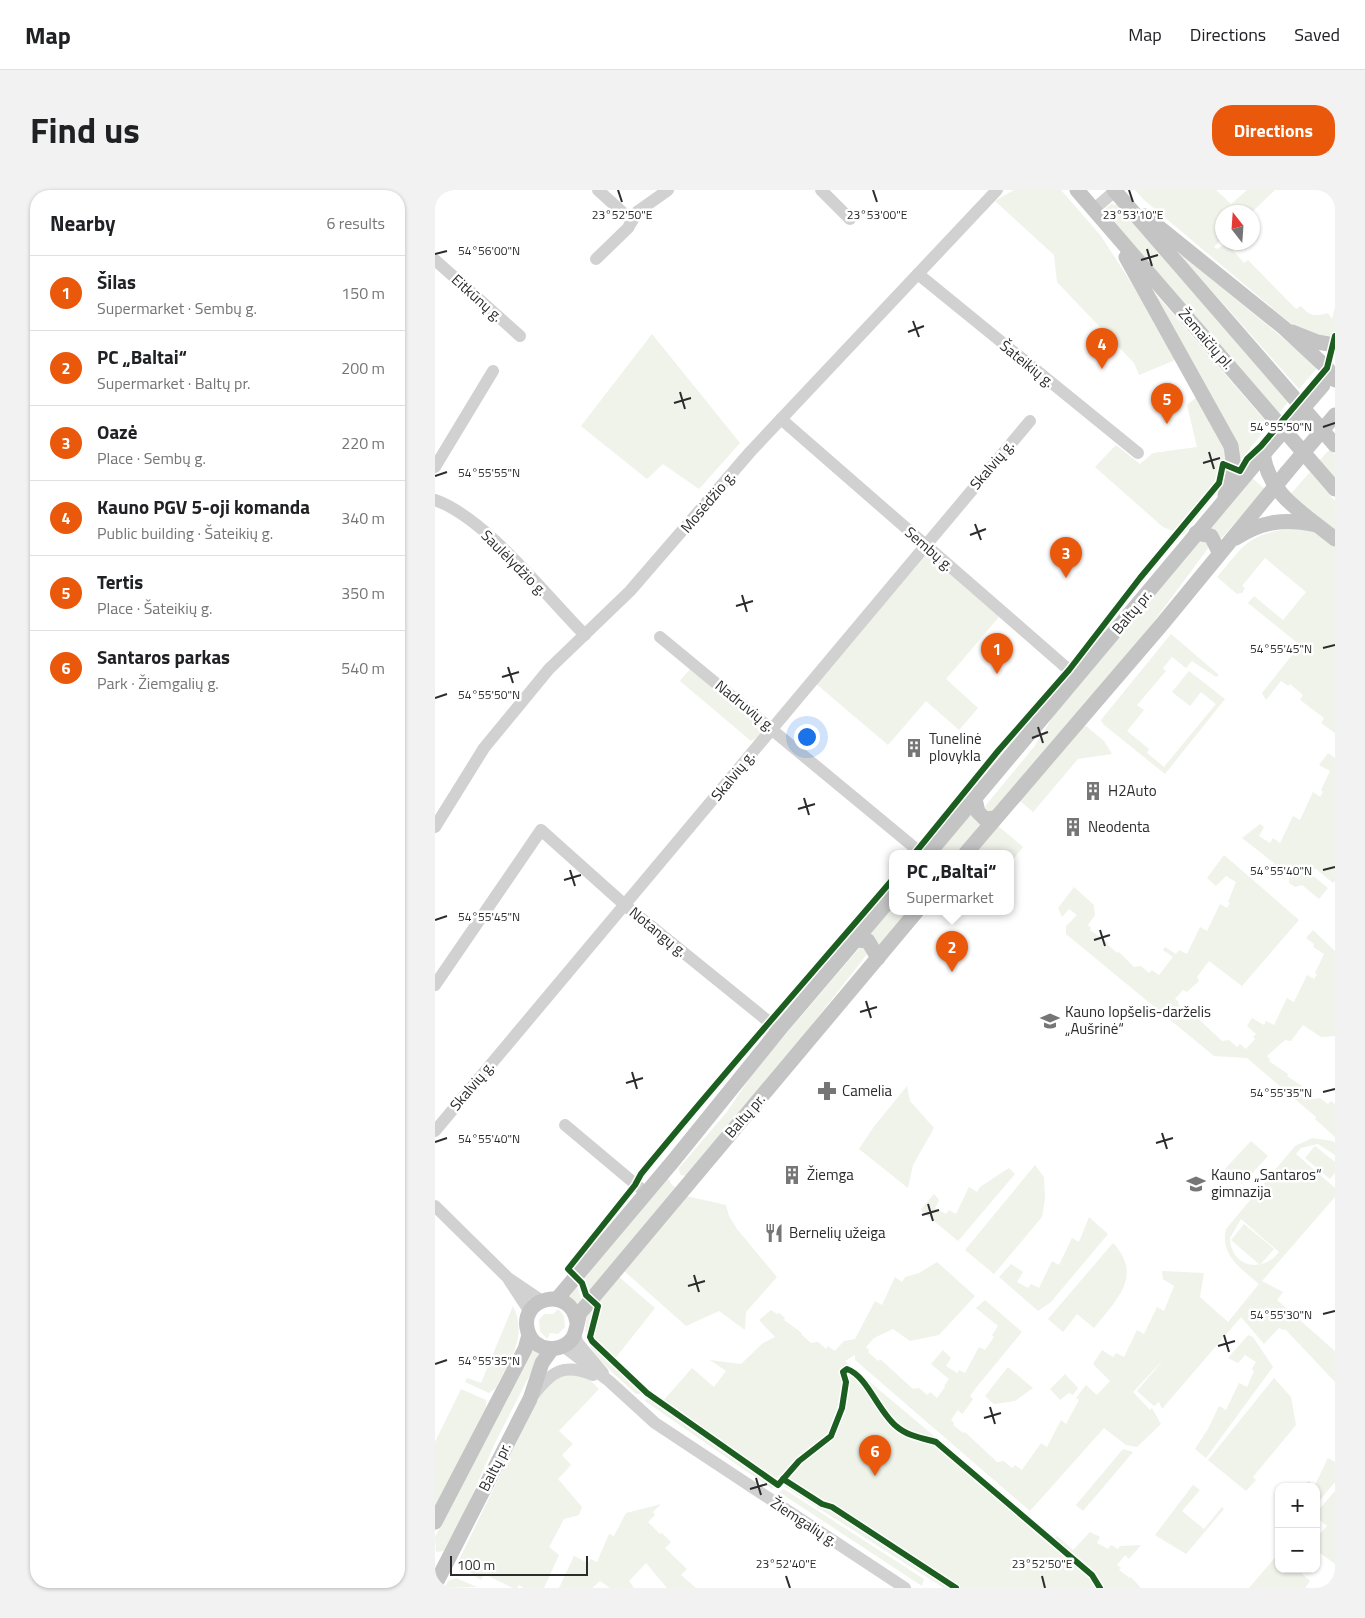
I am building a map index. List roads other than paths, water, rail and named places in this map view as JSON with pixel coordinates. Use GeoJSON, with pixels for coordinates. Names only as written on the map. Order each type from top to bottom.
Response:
{"type":"FeatureCollection","features":[{"type":"Feature","properties":{"kind":"main road","name":"Žemaičių pl."},"geometry":{"type":"LineString","coordinates":[[1077,190],[1335,489]]}},
{"type":"Feature","properties":{"kind":"main road","name":"Žemaičių pl."},"geometry":{"type":"LineString","coordinates":[[1115,190],[1335,445]]}},
{"type":"Feature","properties":{"kind":"main road"},"geometry":{"type":"LineString","coordinates":[[1115,190],[1284,328],[1331,378]]}},
{"type":"Feature","properties":{"kind":"main road"},"geometry":{"type":"LineString","coordinates":[[1109,228],[1231,446],[1234,472],[1222,502]]}},
{"type":"Feature","properties":{"kind":"main road"},"geometry":{"type":"LineString","coordinates":[[1284,328],[1317,342],[1335,345]]}},
{"type":"Feature","properties":{"kind":"main road","name":"Baltų pr."},"geometry":{"type":"LineString","coordinates":[[932,850],[1222,502],[1331,378]]}},
{"type":"Feature","properties":{"kind":"main road","name":"Baltų pr."},"geometry":{"type":"LineString","coordinates":[[968,850],[1163,623],[1223,548],[1335,415]]}},
{"type":"Feature","properties":{"kind":"main road"},"geometry":{"type":"LineString","coordinates":[[1265,453],[1265,466],[1274,487],[1285,499],[1335,539]]}},
{"type":"Feature","properties":{"kind":"main road"},"geometry":{"type":"LineString","coordinates":[[1196,533],[1211,536],[1223,548],[1270,522],[1287,520],[1319,526]]}},
{"type":"Feature","properties":{"kind":"main road"},"geometry":{"type":"LineString","coordinates":[[975,799],[978,812],[985,818],[995,818]]}},
{"type":"Feature","properties":{"kind":"main road","name":"Baltų pr."},"geometry":{"type":"LineString","coordinates":[[435,1522],[525,1349],[529,1335],[527,1326],[530,1312],[549,1300],[646,1193],[779,1030],[889,901]]}},
{"type":"Feature","properties":{"kind":"main road","name":"Baltų pr."},"geometry":{"type":"LineString","coordinates":[[435,1585],[440,1564],[530,1399],[542,1363],[575,1329],[579,1313],[914,915]]}},
{"type":"Feature","properties":{"kind":"main road"},"geometry":{"type":"LineString","coordinates":[[857,940],[868,941],[878,958]]}},
{"type":"Feature","properties":{"kind":"main road"},"geometry":{"type":"LineString","coordinates":[[674,1160],[672,1169],[674,1178],[682,1183],[689,1183]]}},
{"type":"Feature","properties":{"kind":"main road"},"geometry":{"type":"LineString","coordinates":[[549,1300],[571,1308],[575,1329]]}},
{"type":"Feature","properties":{"kind":"main road"},"geometry":{"type":"LineString","coordinates":[[529,1335],[536,1344],[557,1347]]}},
{"type":"Feature","properties":{"kind":"street"},"geometry":{"type":"LineString","coordinates":[[598,190],[632,221]]}},
{"type":"Feature","properties":{"kind":"street"},"geometry":{"type":"LineString","coordinates":[[596,259],[628,228],[637,212],[668,190]]}},
{"type":"Feature","properties":{"kind":"street"},"geometry":{"type":"LineString","coordinates":[[821,190],[850,219]]}},
{"type":"Feature","properties":{"kind":"street","name":"Mosėdžio g."},"geometry":{"type":"LineString","coordinates":[[435,827],[501,724],[549,669],[657,562],[751,451],[997,190]]}},
{"type":"Feature","properties":{"kind":"street"},"geometry":{"type":"LineString","coordinates":[[1093,210],[1115,190]]}},
{"type":"Feature","properties":{"kind":"street","name":"Eitkūnų g."},"geometry":{"type":"LineString","coordinates":[[435,260],[520,336]]}},
{"type":"Feature","properties":{"kind":"street","name":"Šateikių g."},"geometry":{"type":"LineString","coordinates":[[918,274],[1138,453]]}},
{"type":"Feature","properties":{"kind":"street"},"geometry":{"type":"LineString","coordinates":[[435,467],[493,371]]}},
{"type":"Feature","properties":{"kind":"street","name":"Sembų g."},"geometry":{"type":"LineString","coordinates":[[781,419],[1077,677]]}},
{"type":"Feature","properties":{"kind":"street","name":"Skalvių g."},"geometry":{"type":"LineString","coordinates":[[435,1132],[924,545],[1030,421]]}},
{"type":"Feature","properties":{"kind":"street","name":"Saulėlydžio g."},"geometry":{"type":"LineString","coordinates":[[435,500],[457,511],[478,527],[517,563],[585,635]]}},
{"type":"Feature","properties":{"kind":"street","name":"Nadruvių g."},"geometry":{"type":"LineString","coordinates":[[660,637],[917,850]]}},
{"type":"Feature","properties":{"kind":"street","name":"Notangų g."},"geometry":{"type":"LineString","coordinates":[[435,985],[541,830],[625,906],[779,1030]]}},
{"type":"Feature","properties":{"kind":"street"},"geometry":{"type":"LineString","coordinates":[[565,1125],[646,1193]]}},
{"type":"Feature","properties":{"kind":"street"},"geometry":{"type":"LineString","coordinates":[[435,1206],[508,1278],[530,1312]]}},
{"type":"Feature","properties":{"kind":"street"},"geometry":{"type":"LineString","coordinates":[[508,1278],[549,1300]]}},
{"type":"Feature","properties":{"kind":"street","name":"Žiemgalių g."},"geometry":{"type":"LineString","coordinates":[[575,1329],[578,1343],[593,1358],[609,1381]]}},
{"type":"Feature","properties":{"kind":"street","name":"Žiemgalių g."},"geometry":{"type":"LineString","coordinates":[[557,1347],[609,1381],[655,1423],[905,1588]]}},
{"type":"Feature","properties":{"kind":"street"},"geometry":{"type":"LineString","coordinates":[[530,1399],[546,1378],[562,1370],[580,1370],[609,1381]]}},
{"type":"Feature","properties":{"kind":"place","name":"Kauno PGV 5-oji komanda"},"geometry":{"type":"Point","coordinates":[1102,369]}},
{"type":"Feature","properties":{"kind":"place","name":"Tertis"},"geometry":{"type":"Point","coordinates":[1167,424]}},
{"type":"Feature","properties":{"kind":"place","name":"Oazė"},"geometry":{"type":"Point","coordinates":[1066,578]}},
{"type":"Feature","properties":{"kind":"place","name":"Šilas"},"geometry":{"type":"Point","coordinates":[997,674]}},
{"type":"Feature","properties":{"kind":"place","name":"Tunelinė plovykla"},"geometry":{"type":"Point","coordinates":[914,748]}},
{"type":"Feature","properties":{"kind":"place","name":"H2Auto"},"geometry":{"type":"Point","coordinates":[1093,791]}},
{"type":"Feature","properties":{"kind":"place","name":"Neodenta"},"geometry":{"type":"Point","coordinates":[1073,827]}},
{"type":"Feature","properties":{"kind":"place","name":"PC „Baltai“"},"geometry":{"type":"Point","coordinates":[952,972]}},
{"type":"Feature","properties":{"kind":"place","name":"Kauno lopšelis-darželis „Aušrinė“"},"geometry":{"type":"Point","coordinates":[1050,1021]}},
{"type":"Feature","properties":{"kind":"place","name":"Camelia"},"geometry":{"type":"Point","coordinates":[827,1091]}},
{"type":"Feature","properties":{"kind":"place","name":"Žiemga"},"geometry":{"type":"Point","coordinates":[792,1175]}},
{"type":"Feature","properties":{"kind":"place","name":"Kauno „Santaros“ gimnazija"},"geometry":{"type":"Point","coordinates":[1196,1184]}},
{"type":"Feature","properties":{"kind":"place","name":"Bernelių užeiga"},"geometry":{"type":"Point","coordinates":[774,1233]}},
{"type":"Feature","properties":{"kind":"place","name":"Santaros parkas"},"geometry":{"type":"Point","coordinates":[875,1476]}}]}
